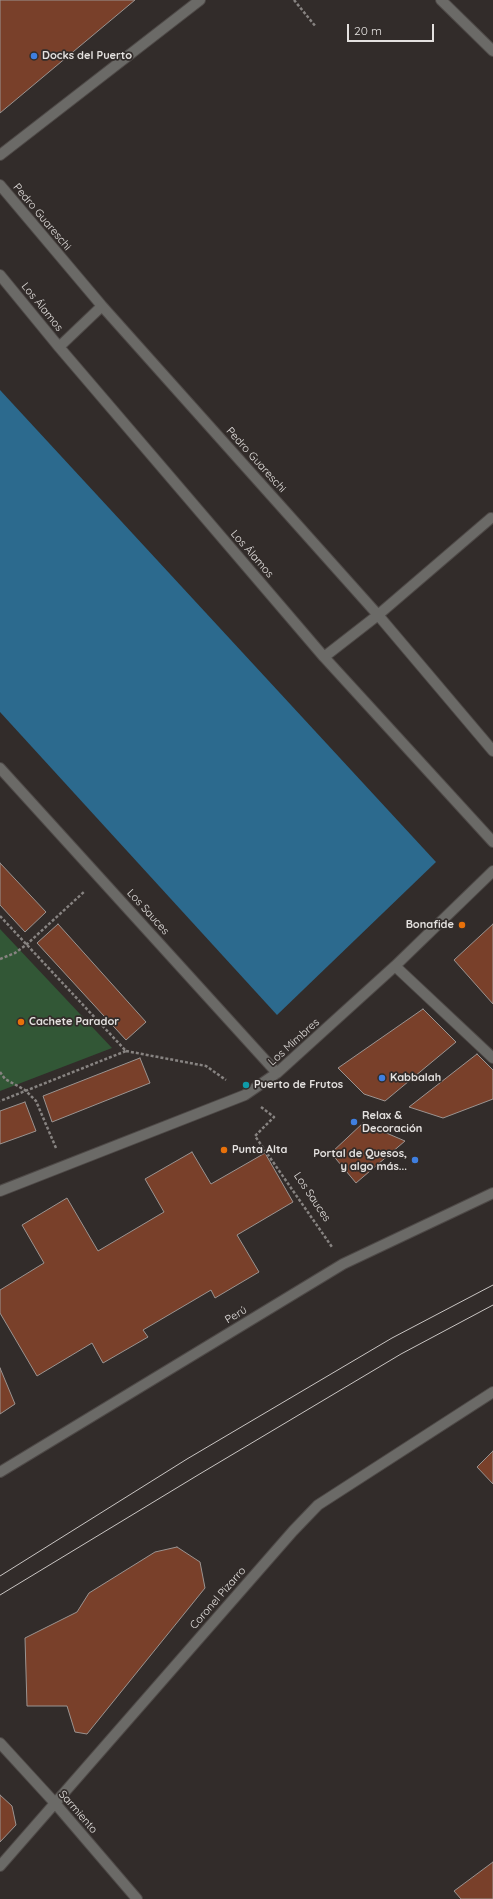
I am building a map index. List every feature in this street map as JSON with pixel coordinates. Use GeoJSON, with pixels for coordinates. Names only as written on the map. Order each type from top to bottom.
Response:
{"type":"FeatureCollection","features":[{"type":"Feature","properties":{"kind":"street"},"geometry":{"type":"LineString","coordinates":[[0,155],[200,0]]}},
{"type":"Feature","properties":{"kind":"street"},"geometry":{"type":"LineString","coordinates":[[441,0],[493,51]]}},
{"type":"Feature","properties":{"kind":"street","name":"Pedro Guareschi"},"geometry":{"type":"LineString","coordinates":[[0,185],[102,306],[378,615],[493,751]]}},
{"type":"Feature","properties":{"kind":"street","name":"Los Álamos"},"geometry":{"type":"LineString","coordinates":[[0,275],[59,347],[324,657],[493,842]]}},
{"type":"Feature","properties":{"kind":"street"},"geometry":{"type":"LineString","coordinates":[[59,347],[102,306]]}},
{"type":"Feature","properties":{"kind":"street"},"geometry":{"type":"LineString","coordinates":[[324,657],[378,615],[491,518]]}},
{"type":"Feature","properties":{"kind":"street","name":"Los Sauces"},"geometry":{"type":"LineString","coordinates":[[0,768],[277,1073]]}},
{"type":"Feature","properties":{"kind":"street","name":"Los Mimbres"},"geometry":{"type":"LineString","coordinates":[[0,1191],[245,1095],[277,1073],[395,966],[493,871]]}},
{"type":"Feature","properties":{"kind":"street"},"geometry":{"type":"LineString","coordinates":[[395,966],[493,1058]]}},
{"type":"Feature","properties":{"kind":"street","name":"Perú"},"geometry":{"type":"LineString","coordinates":[[0,1472],[343,1264],[493,1193]]}},
{"type":"Feature","properties":{"kind":"street","name":"Coronel Pizarro"},"geometry":{"type":"LineString","coordinates":[[0,1866],[54,1802],[293,1531],[318,1505],[493,1392]]}},
{"type":"Feature","properties":{"kind":"street","name":"Sarmiento"},"geometry":{"type":"LineString","coordinates":[[0,1743],[54,1802],[137,1899]]}},
{"type":"Feature","properties":{"kind":"path"},"geometry":{"type":"LineString","coordinates":[[294,0],[316,27]]}},
{"type":"Feature","properties":{"kind":"path"},"geometry":{"type":"LineString","coordinates":[[0,959],[15,953],[26,945],[100,877]]}},
{"type":"Feature","properties":{"kind":"path"},"geometry":{"type":"LineString","coordinates":[[0,916],[126,1051]]}},
{"type":"Feature","properties":{"kind":"path"},"geometry":{"type":"LineString","coordinates":[[0,1101],[126,1051],[206,1066],[245,1095]]}},
{"type":"Feature","properties":{"kind":"path"},"geometry":{"type":"LineString","coordinates":[[0,1072],[6,1078],[25,1090],[36,1101],[64,1167]]}},
{"type":"Feature","properties":{"kind":"path","name":"Los Sauces"},"geometry":{"type":"LineString","coordinates":[[245,1095],[274,1117],[255,1136],[343,1264]]}},
{"type":"Feature","properties":{"kind":"green space"},"geometry":{"type":"Polygon","coordinates":[[[0,929],[112,1048],[0,1091],[0,929]]]}},
{"type":"Feature","properties":{"kind":"water"},"geometry":{"type":"Polygon","coordinates":[[[0,390],[436,862],[277,1015],[0,712],[0,390]]]}},
{"type":"Feature","properties":{"kind":"building","name":"Docks del Puerto"},"geometry":{"type":"Polygon","coordinates":[[[0,0],[135,0],[0,113],[0,0]]]}},
{"type":"Feature","properties":{"kind":"building"},"geometry":{"type":"Polygon","coordinates":[[[0,863],[46,912],[25,932],[0,905],[0,863]]]}},
{"type":"Feature","properties":{"kind":"building"},"geometry":{"type":"Polygon","coordinates":[[[58,924],[146,1022],[126,1040],[37,943],[58,924]]]}},
{"type":"Feature","properties":{"kind":"building"},"geometry":{"type":"Polygon","coordinates":[[[493,924],[493,1004],[454,960],[493,924]]]}},
{"type":"Feature","properties":{"kind":"building"},"geometry":{"type":"Polygon","coordinates":[[[423,1009],[456,1042],[385,1101],[364,1094],[338,1068],[423,1009]]]}},
{"type":"Feature","properties":{"kind":"building"},"geometry":{"type":"Polygon","coordinates":[[[477,1054],[493,1070],[493,1099],[443,1118],[409,1107],[477,1054]]]}},
{"type":"Feature","properties":{"kind":"building"},"geometry":{"type":"Polygon","coordinates":[[[140,1058],[150,1083],[52,1122],[43,1096],[140,1058]]]}},
{"type":"Feature","properties":{"kind":"building"},"geometry":{"type":"Polygon","coordinates":[[[25,1102],[36,1131],[0,1144],[0,1111],[25,1102]]]}},
{"type":"Feature","properties":{"kind":"building"},"geometry":{"type":"Polygon","coordinates":[[[363,1123],[405,1141],[356,1183],[331,1153],[363,1123]]]}},
{"type":"Feature","properties":{"kind":"building"},"geometry":{"type":"Polygon","coordinates":[[[192,1152],[211,1184],[265,1153],[293,1202],[237,1235],[259,1272],[215,1298],[211,1290],[143,1330],[148,1337],[103,1363],[92,1343],[37,1376],[0,1313],[0,1290],[44,1263],[22,1225],[67,1198],[98,1251],[164,1212],[145,1179],[192,1152]]]}},
{"type":"Feature","properties":{"kind":"building"},"geometry":{"type":"Polygon","coordinates":[[[0,1368],[15,1404],[0,1414],[0,1368]]]}},
{"type":"Feature","properties":{"kind":"building"},"geometry":{"type":"Polygon","coordinates":[[[493,1451],[493,1484],[477,1467],[493,1451]]]}},
{"type":"Feature","properties":{"kind":"building"},"geometry":{"type":"Polygon","coordinates":[[[177,1547],[200,1562],[205,1588],[87,1734],[75,1732],[67,1706],[27,1706],[25,1638],[77,1612],[89,1593],[155,1552],[177,1547]]]}},
{"type":"Feature","properties":{"kind":"building"},"geometry":{"type":"Polygon","coordinates":[[[0,1795],[12,1806],[16,1825],[0,1842],[0,1795]]]}},
{"type":"Feature","properties":{"kind":"building"},"geometry":{"type":"Polygon","coordinates":[[[493,1862],[493,1899],[461,1899],[454,1891],[493,1862]]]}},
{"type":"Feature","properties":{"kind":"tram line"},"geometry":{"type":"LineString","coordinates":[[0,1576],[187,1459],[392,1338],[493,1285]]}},
{"type":"Feature","properties":{"kind":"tram line"},"geometry":{"type":"LineString","coordinates":[[0,1595],[401,1354],[493,1305]]}},
{"type":"Feature","properties":{"kind":"place","name":"Docks del Puerto"},"geometry":{"type":"Point","coordinates":[34,56]}},
{"type":"Feature","properties":{"kind":"place","name":"Bonafide"},"geometry":{"type":"Point","coordinates":[462,925]}},
{"type":"Feature","properties":{"kind":"place","name":"Cachete Parador"},"geometry":{"type":"Point","coordinates":[21,1022]}},
{"type":"Feature","properties":{"kind":"place","name":"Kabbalah"},"geometry":{"type":"Point","coordinates":[382,1078]}},
{"type":"Feature","properties":{"kind":"place","name":"Puerto de Frutos"},"geometry":{"type":"Point","coordinates":[246,1085]}},
{"type":"Feature","properties":{"kind":"place","name":"Relax & Decoración"},"geometry":{"type":"Point","coordinates":[354,1122]}},
{"type":"Feature","properties":{"kind":"place","name":"Punta Alta"},"geometry":{"type":"Point","coordinates":[224,1150]}},
{"type":"Feature","properties":{"kind":"place","name":"Portal de Quesos, y algo más..."},"geometry":{"type":"Point","coordinates":[415,1160]}}]}
